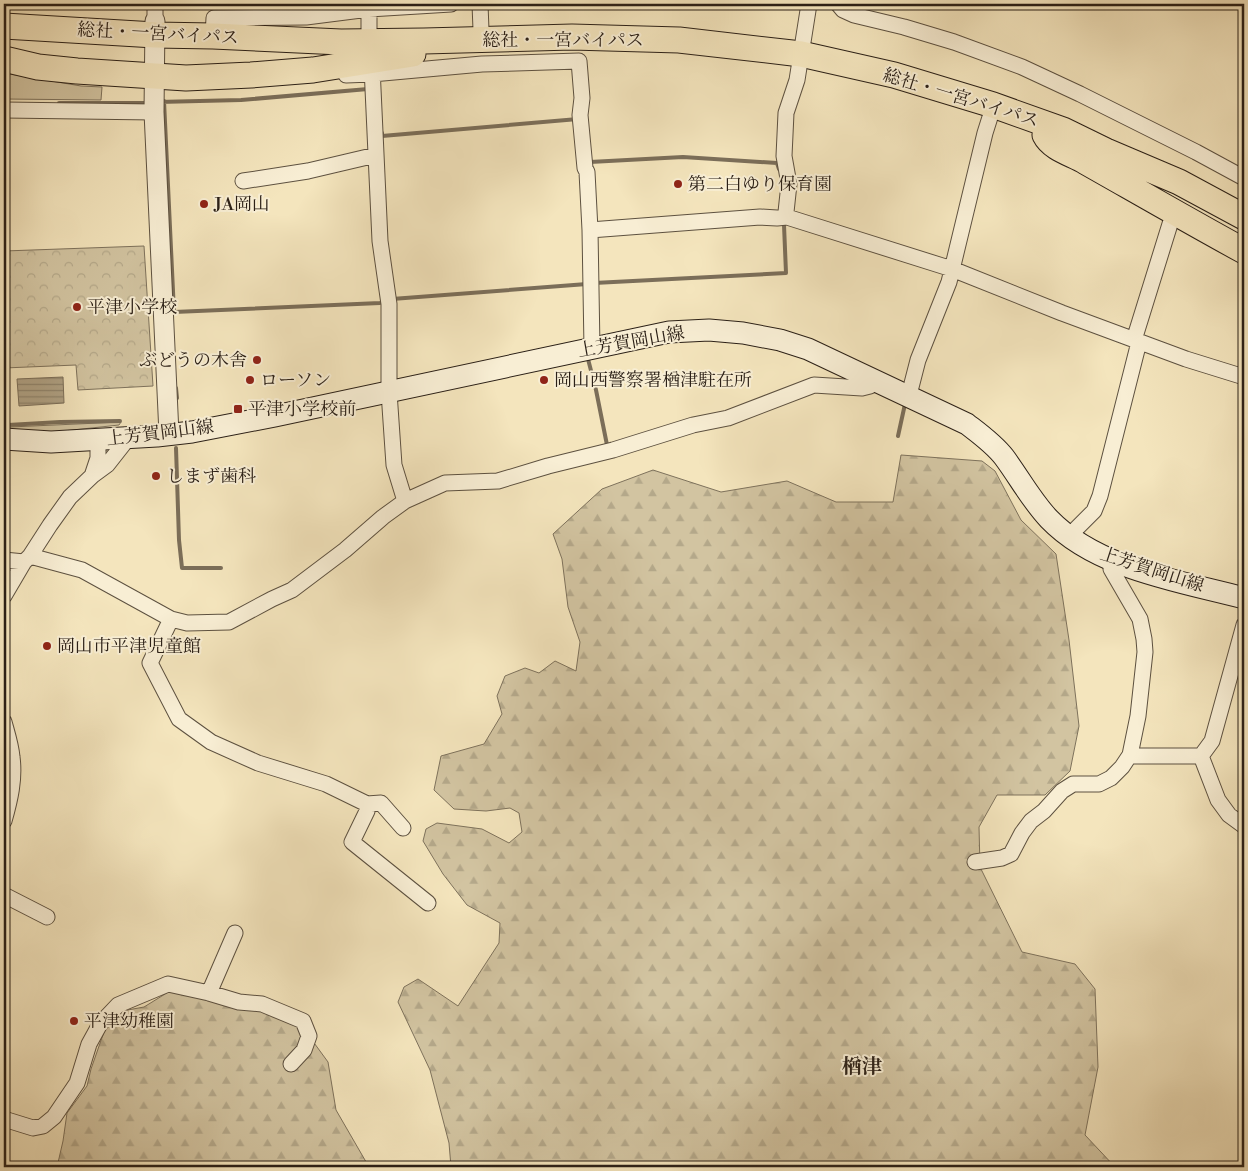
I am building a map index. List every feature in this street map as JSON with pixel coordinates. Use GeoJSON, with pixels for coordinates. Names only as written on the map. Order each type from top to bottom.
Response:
{"type":"FeatureCollection","features":[{"type":"Feature","properties":{"kind":"highway","name":"総社・一宮バイパス"},"geometry":{"type":"LineString","coordinates":[[4,26],[155,20],[213,36],[341,42],[582,37],[679,40],[800,61],[849,77],[1052,130]]}},
{"type":"Feature","properties":{"kind":"highway","name":"総社・一宮バイパス"},"geometry":{"type":"LineString","coordinates":[[4,59],[38,67],[77,71],[154,98],[186,78],[313,70],[426,52],[477,48],[578,46],[679,51],[800,61],[820,58],[894,75],[993,105],[1179,182],[1244,217]]}},
{"type":"Feature","properties":{"kind":"highway"},"geometry":{"type":"LineString","coordinates":[[1244,200],[1192,172],[1089,132],[1052,130],[1047,140],[1244,251]]}},
{"type":"Feature","properties":{"kind":"main road","name":"上芳賀岡山線"},"geometry":{"type":"LineString","coordinates":[[4,439],[51,442],[157,436],[192,432],[669,332],[709,330],[743,333],[780,340],[808,349],[967,424],[1003,455],[1032,498],[1049,519],[1086,548],[1112,560],[1152,574],[1244,598]]}},
{"type":"Feature","properties":{"kind":"street"},"geometry":{"type":"LineString","coordinates":[[213,36],[214,18],[306,17],[369,6],[451,4]]}},
{"type":"Feature","properties":{"kind":"street"},"geometry":{"type":"LineString","coordinates":[[480,4],[481,30]]}},
{"type":"Feature","properties":{"kind":"street"},"geometry":{"type":"LineString","coordinates":[[783,218],[786,212],[789,184],[784,156],[786,113],[797,80],[809,4]]}},
{"type":"Feature","properties":{"kind":"street"},"geometry":{"type":"LineString","coordinates":[[838,4],[843,10],[854,15],[954,42],[1022,67],[1080,94],[1244,178]]}},
{"type":"Feature","properties":{"kind":"street"},"geometry":{"type":"LineString","coordinates":[[369,6],[369,34]]}},
{"type":"Feature","properties":{"kind":"street"},"geometry":{"type":"LineString","coordinates":[[155,20],[154,98],[169,434]]}},
{"type":"Feature","properties":{"kind":"street"},"geometry":{"type":"LineString","coordinates":[[313,70],[373,80],[482,60],[579,61],[582,98],[580,119],[587,172],[590,230],[592,348]]}},
{"type":"Feature","properties":{"kind":"street"},"geometry":{"type":"LineString","coordinates":[[373,80],[380,242],[388,300],[389,392],[394,465],[405,502]]}},
{"type":"Feature","properties":{"kind":"street"},"geometry":{"type":"LineString","coordinates":[[4,110],[154,98]]}},
{"type":"Feature","properties":{"kind":"street"},"geometry":{"type":"LineString","coordinates":[[908,395],[918,360],[951,273],[991,114]]}},
{"type":"Feature","properties":{"kind":"street"},"geometry":{"type":"LineString","coordinates":[[243,181],[308,171],[376,155]]}},
{"type":"Feature","properties":{"kind":"street"},"geometry":{"type":"LineString","coordinates":[[1069,536],[1094,511],[1100,496],[1137,344],[1170,224],[1175,213]]}},
{"type":"Feature","properties":{"kind":"street"},"geometry":{"type":"LineString","coordinates":[[590,230],[760,216],[783,218],[951,273],[1137,344],[1244,377]]}},
{"type":"Feature","properties":{"kind":"street"},"geometry":{"type":"LineString","coordinates":[[4,560],[27,559],[82,570],[171,619],[187,622],[229,622],[292,590],[405,502],[445,483],[498,481],[548,466],[614,450],[693,424],[728,418],[814,385],[862,388],[870,386],[875,381]]}},
{"type":"Feature","properties":{"kind":"street"},"geometry":{"type":"LineString","coordinates":[[4,596],[70,497],[107,465],[129,437]]}},
{"type":"Feature","properties":{"kind":"street"},"geometry":{"type":"LineString","coordinates":[[92,476],[98,458],[98,440]]}},
{"type":"Feature","properties":{"kind":"street"},"geometry":{"type":"LineString","coordinates":[[976,862],[1002,858],[1012,854],[1022,833],[1062,791],[1073,784],[1099,784],[1111,778],[1122,767],[1130,754],[1138,716],[1145,652],[1144,640],[1140,619],[1111,569],[1112,560]]}},
{"type":"Feature","properties":{"kind":"street"},"geometry":{"type":"LineString","coordinates":[[171,619],[150,663],[179,719],[211,742],[258,764],[326,784],[367,804],[381,803],[403,828]]}},
{"type":"Feature","properties":{"kind":"street"},"geometry":{"type":"LineString","coordinates":[[1202,756],[1212,741],[1244,625]]}},
{"type":"Feature","properties":{"kind":"street"},"geometry":{"type":"LineString","coordinates":[[4,722],[12,756],[13,781],[4,820]]}},
{"type":"Feature","properties":{"kind":"street"},"geometry":{"type":"LineString","coordinates":[[1130,754],[1139,756],[1202,756]]}},
{"type":"Feature","properties":{"kind":"street"},"geometry":{"type":"LineString","coordinates":[[1202,756],[1218,800],[1229,815],[1244,826]]}},
{"type":"Feature","properties":{"kind":"street"},"geometry":{"type":"LineString","coordinates":[[367,804],[367,811],[352,842],[428,903]]}},
{"type":"Feature","properties":{"kind":"street"},"geometry":{"type":"LineString","coordinates":[[4,895],[47,917]]}},
{"type":"Feature","properties":{"kind":"street"},"geometry":{"type":"LineString","coordinates":[[209,993],[235,933]]}},
{"type":"Feature","properties":{"kind":"street"},"geometry":{"type":"LineString","coordinates":[[4,1119],[33,1128],[43,1126],[54,1117],[77,1083],[89,1044],[100,1024],[118,1005],[168,984],[239,1002],[262,1004],[303,1020],[309,1036],[304,1050],[291,1064]]}},
{"type":"Feature","properties":{"kind":"green space"},"geometry":{"type":"Polygon","coordinates":[[[4,73],[81,86],[102,87],[101,100],[4,99],[4,73]]]}},
{"type":"Feature","properties":{"kind":"green space"},"geometry":{"type":"Polygon","coordinates":[[[144,246],[153,386],[78,390],[76,365],[4,368],[4,251],[144,246]]]}},
{"type":"Feature","properties":{"kind":"green space"},"geometry":{"type":"Polygon","coordinates":[[[121,422],[119,425],[45,433],[11,431],[10,427],[121,422]]]}},
{"type":"Feature","properties":{"kind":"green space"},"geometry":{"type":"Polygon","coordinates":[[[901,455],[982,461],[995,471],[1021,520],[1056,554],[1079,726],[1070,771],[1045,795],[997,795],[979,827],[980,867],[1022,952],[1075,964],[1095,989],[1098,1067],[1085,1135],[1115,1167],[451,1167],[449,1143],[430,1070],[398,1002],[404,987],[418,979],[458,1006],[499,943],[500,923],[467,905],[443,874],[423,841],[426,829],[437,823],[482,829],[509,843],[522,832],[519,813],[510,808],[486,811],[454,809],[434,790],[441,756],[484,744],[502,714],[497,696],[505,676],[525,668],[539,673],[555,661],[576,671],[580,642],[568,607],[562,559],[553,534],[602,489],[653,470],[721,492],[787,481],[836,502],[893,502],[901,455]]]}},
{"type":"Feature","properties":{"kind":"green space"},"geometry":{"type":"Polygon","coordinates":[[[170,991],[262,1009],[301,1025],[328,1062],[336,1110],[369,1167],[57,1167],[67,1113],[87,1086],[105,1029],[122,1011],[144,1007],[170,991]]]}},
{"type":"Feature","properties":{"kind":"shaded area"},"geometry":{"type":"Polygon","coordinates":[[[63,377],[64,403],[19,406],[17,379],[63,377]]]}},
{"type":"Feature","properties":{"kind":"waterway"},"geometry":{"type":"LineString","coordinates":[[158,102],[241,100],[368,89]]}},
{"type":"Feature","properties":{"kind":"waterway"},"geometry":{"type":"LineString","coordinates":[[164,101],[174,312],[380,303],[385,301]]}},
{"type":"Feature","properties":{"kind":"waterway"},"geometry":{"type":"LineString","coordinates":[[59,103],[149,103]]}},
{"type":"Feature","properties":{"kind":"waterway"},"geometry":{"type":"LineString","coordinates":[[382,133],[382,136],[578,119]]}},
{"type":"Feature","properties":{"kind":"waterway"},"geometry":{"type":"LineString","coordinates":[[590,161],[683,157],[777,163],[779,169]]}},
{"type":"Feature","properties":{"kind":"waterway"},"geometry":{"type":"LineString","coordinates":[[594,283],[786,273],[783,221]]}},
{"type":"Feature","properties":{"kind":"waterway"},"geometry":{"type":"LineString","coordinates":[[392,299],[587,284]]}},
{"type":"Feature","properties":{"kind":"waterway"},"geometry":{"type":"LineString","coordinates":[[588,359],[607,445]]}},
{"type":"Feature","properties":{"kind":"waterway"},"geometry":{"type":"LineString","coordinates":[[176,388],[177,398]]}},
{"type":"Feature","properties":{"kind":"waterway"},"geometry":{"type":"LineString","coordinates":[[898,436],[905,404]]}},
{"type":"Feature","properties":{"kind":"waterway"},"geometry":{"type":"LineString","coordinates":[[8,425],[120,421]]}},
{"type":"Feature","properties":{"kind":"waterway"},"geometry":{"type":"LineString","coordinates":[[176,448],[179,540],[182,568],[221,568]]}},
{"type":"Feature","properties":{"kind":"place","name":"第二白ゆり保育園"},"geometry":{"type":"Point","coordinates":[678,184]}},
{"type":"Feature","properties":{"kind":"place","name":"JA岡山"},"geometry":{"type":"Point","coordinates":[204,204]}},
{"type":"Feature","properties":{"kind":"place","name":"平津小学校"},"geometry":{"type":"Point","coordinates":[77,307]}},
{"type":"Feature","properties":{"kind":"place","name":"ぶどうの木舎"},"geometry":{"type":"Point","coordinates":[257,360]}},
{"type":"Feature","properties":{"kind":"place","name":"ローソン"},"geometry":{"type":"Point","coordinates":[250,380]}},
{"type":"Feature","properties":{"kind":"place","name":"岡山西警察署楢津駐在所"},"geometry":{"type":"Point","coordinates":[544,380]}},
{"type":"Feature","properties":{"kind":"place","name":"平津小学校前"},"geometry":{"type":"Point","coordinates":[238,409]}},
{"type":"Feature","properties":{"kind":"place","name":"しまず歯科"},"geometry":{"type":"Point","coordinates":[156,476]}},
{"type":"Feature","properties":{"kind":"place","name":"岡山市平津児童館"},"geometry":{"type":"Point","coordinates":[47,646]}},
{"type":"Feature","properties":{"kind":"place","name":"平津幼稚園"},"geometry":{"type":"Point","coordinates":[74,1021]}},
{"type":"Feature","properties":{"kind":"district","name":"楢津"},"geometry":{"type":"Point","coordinates":[862,1067]}}]}
